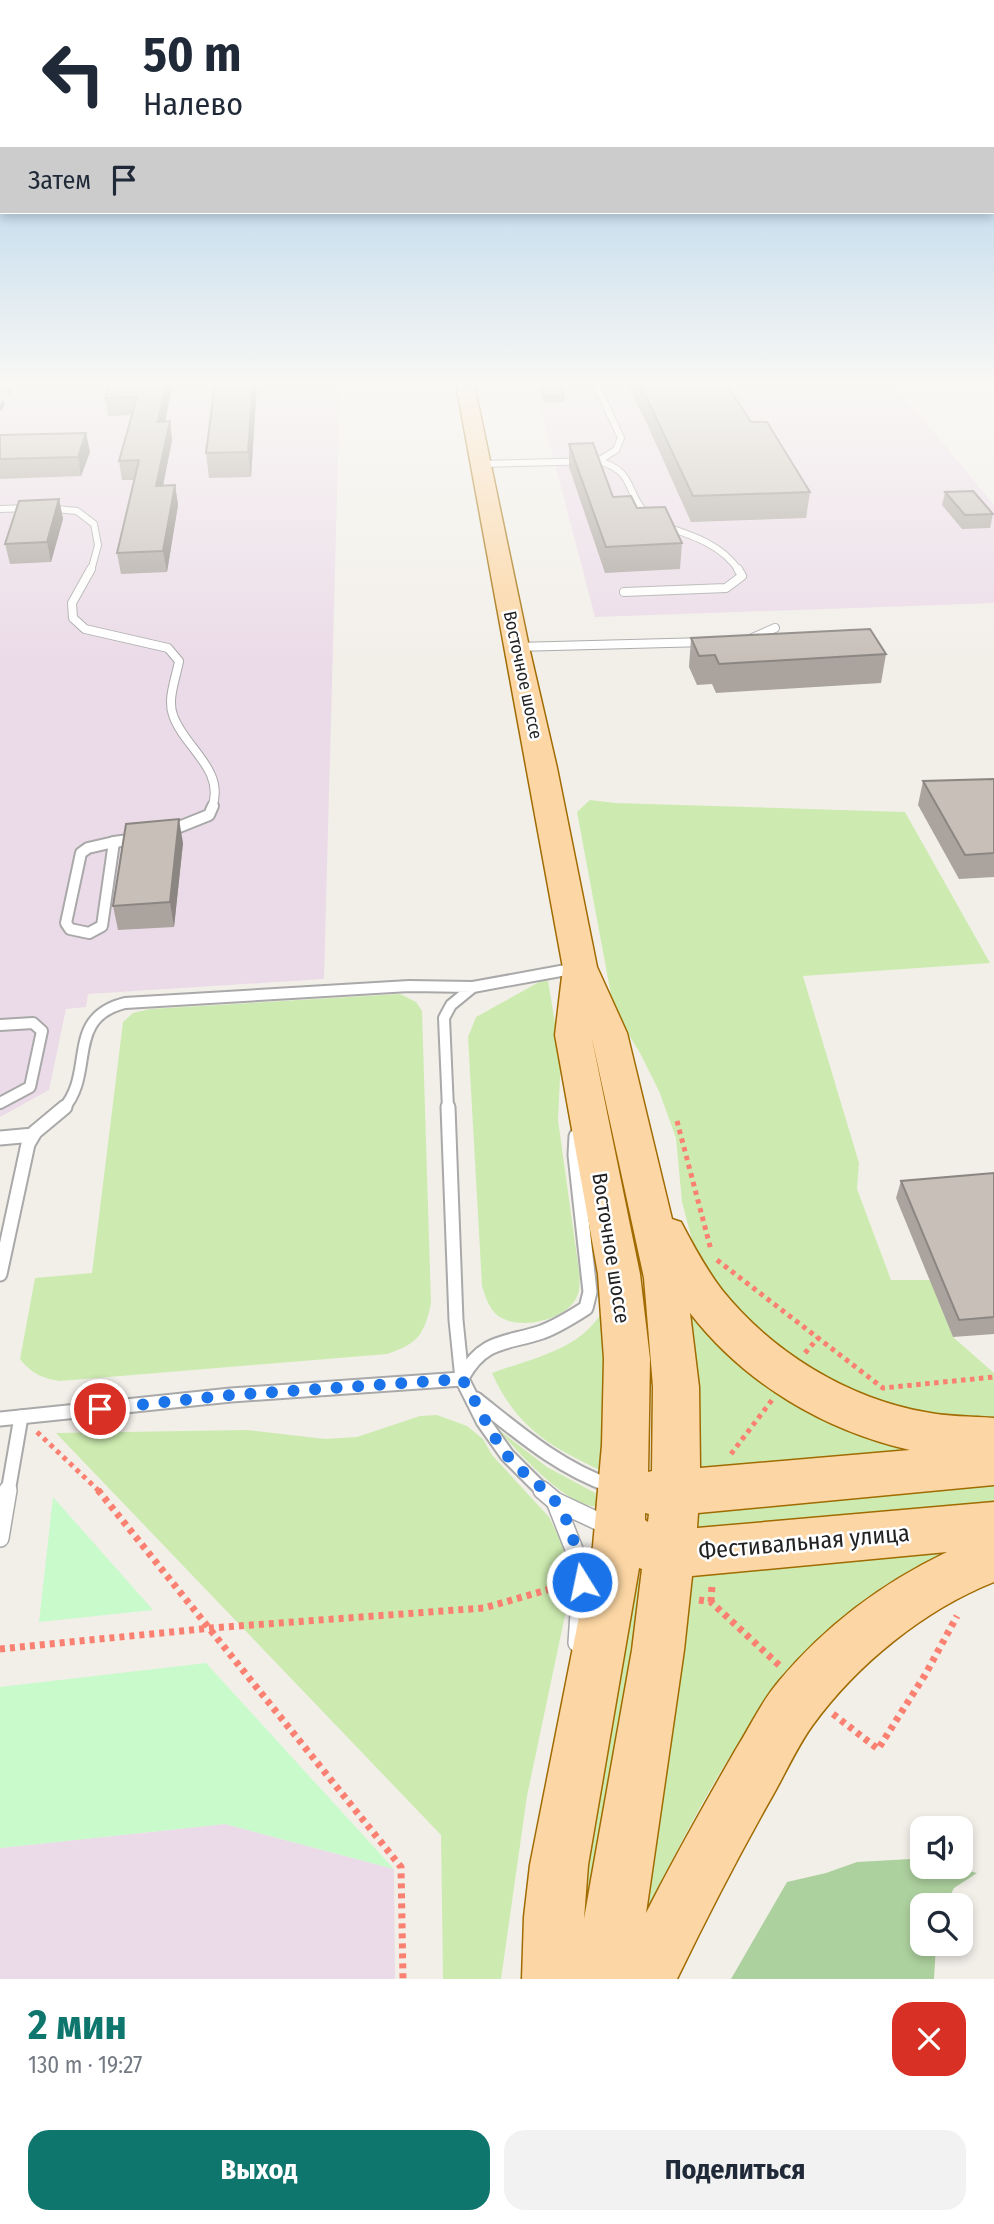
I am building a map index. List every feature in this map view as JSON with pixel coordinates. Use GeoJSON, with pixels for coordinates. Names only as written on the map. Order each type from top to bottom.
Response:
{"type":"FeatureCollection","features":[{"type":"Feature","properties":{"kind":"main road","name":"Восточное шоссе"},"geometry":{"type":"LineString","coordinates":[[484,476],[580,967],[608,1033],[646,1192]]}},
{"type":"Feature","properties":{"kind":"main road","name":"Восточное шоссе"},"geometry":{"type":"LineString","coordinates":[[553,1979],[554,1917],[559,1865],[607,1613],[622,1510],[627,1359],[619,1274],[573,1035],[580,967]]}},
{"type":"Feature","properties":{"kind":"main road"},"geometry":{"type":"LineString","coordinates":[[646,1192],[695,1285],[713,1310],[738,1337],[772,1365],[817,1394],[879,1422],[926,1434],[994,1439]]}},
{"type":"Feature","properties":{"kind":"main road"},"geometry":{"type":"LineString","coordinates":[[599,1979],[620,1888],[667,1576],[676,1493],[676,1387],[672,1337],[665,1278],[646,1192]]}},
{"type":"Feature","properties":{"kind":"main road"},"geometry":{"type":"LineString","coordinates":[[622,1510],[649,1493],[676,1493],[994,1464]]}},
{"type":"Feature","properties":{"kind":"main road","name":"Фестивальная улица"},"geometry":{"type":"LineString","coordinates":[[622,1510],[641,1545],[667,1576],[994,1525]]}},
{"type":"Feature","properties":{"kind":"main road"},"geometry":{"type":"LineString","coordinates":[[645,1979],[741,1796],[796,1702],[849,1646],[886,1615],[924,1590],[964,1569],[994,1558]]}},
{"type":"Feature","properties":{"kind":"lane"},"geometry":{"type":"LineString","coordinates":[[624,592],[726,588],[742,576],[726,554],[710,544],[662,526],[648,516],[635,502],[625,476]]}},
{"type":"Feature","properties":{"kind":"lane"},"geometry":{"type":"LineString","coordinates":[[0,509],[64,507],[88,514],[97,526],[98,546],[88,577],[71,607],[71,617],[85,629],[168,648],[179,662],[173,714],[215,778],[217,794],[209,815],[192,824],[159,834]]}},
{"type":"Feature","properties":{"kind":"lane"},"geometry":{"type":"LineString","coordinates":[[743,640],[754,639],[775,628]]}},
{"type":"Feature","properties":{"kind":"lane"},"geometry":{"type":"LineString","coordinates":[[516,647],[719,642]]}},
{"type":"Feature","properties":{"kind":"lane"},"geometry":{"type":"LineString","coordinates":[[114,842],[103,926],[89,933],[70,929],[66,923],[82,853],[88,848],[114,842],[146,837]]}},
{"type":"Feature","properties":{"kind":"lane"},"geometry":{"type":"LineString","coordinates":[[0,1274],[24,1157],[33,1135],[69,1104],[74,1094],[86,1035],[93,1019],[103,1009],[115,1004],[409,986],[473,987],[580,967]]}},
{"type":"Feature","properties":{"kind":"lane"},"geometry":{"type":"LineString","coordinates":[[473,987],[451,1005],[444,1018],[456,1320],[462,1379],[474,1397],[483,1421],[507,1455],[531,1481],[555,1501],[572,1536],[581,1587],[576,1627],[579,1655],[591,1694]]}},
{"type":"Feature","properties":{"kind":"lane"},"geometry":{"type":"LineString","coordinates":[[0,1025],[33,1023],[42,1031],[30,1087],[0,1103]]}},
{"type":"Feature","properties":{"kind":"lane"},"geometry":{"type":"LineString","coordinates":[[462,1379],[472,1358],[483,1349],[556,1326],[586,1308],[590,1292],[575,1155],[579,1064]]}},
{"type":"Feature","properties":{"kind":"lane"},"geometry":{"type":"LineString","coordinates":[[0,1138],[33,1135]]}},
{"type":"Feature","properties":{"kind":"lane"},"geometry":{"type":"LineString","coordinates":[[0,1419],[231,1395],[462,1379]]}},
{"type":"Feature","properties":{"kind":"lane"},"geometry":{"type":"LineString","coordinates":[[474,1397],[551,1457],[580,1474],[622,1510]]}},
{"type":"Feature","properties":{"kind":"lane"},"geometry":{"type":"LineString","coordinates":[[0,1538],[21,1417]]}},
{"type":"Feature","properties":{"kind":"lane"},"geometry":{"type":"LineString","coordinates":[[555,1501],[622,1510]]}},
{"type":"Feature","properties":{"kind":"path"},"geometry":{"type":"LineString","coordinates":[[677,1121],[713,1257],[883,1388],[994,1377]]}},
{"type":"Feature","properties":{"kind":"path"},"geometry":{"type":"LineString","coordinates":[[21,1417],[99,1491],[401,1867],[404,1979]]}},
{"type":"Feature","properties":{"kind":"path"},"geometry":{"type":"LineString","coordinates":[[667,1576],[711,1602],[841,1722],[878,1749],[925,1675],[955,1617],[965,1611]]}},
{"type":"Feature","properties":{"kind":"path"},"geometry":{"type":"LineString","coordinates":[[0,1649],[211,1628],[484,1608],[559,1586],[581,1587]]}},
{"type":"Feature","properties":{"kind":"shaded area"},"geometry":{"type":"Polygon","coordinates":[[[0,476],[338,476],[324,979],[88,994],[86,1007],[66,1009],[49,1090],[0,1117],[0,476]]]}},
{"type":"Feature","properties":{"kind":"shaded area"},"geometry":{"type":"Polygon","coordinates":[[[558,476],[970,476],[994,505],[994,603],[595,617],[558,476]]]}},
{"type":"Feature","properties":{"kind":"shaded area"},"geometry":{"type":"Polygon","coordinates":[[[225,1824],[394,1869],[395,1979],[0,1979],[0,1848],[225,1824]]]}},
{"type":"Feature","properties":{"kind":"green space"},"geometry":{"type":"Polygon","coordinates":[[[590,800],[905,812],[990,963],[803,976],[859,1163],[857,1189],[891,1280],[930,1280],[953,1337],[994,1373],[994,1422],[923,1415],[856,1392],[810,1369],[762,1332],[717,1285],[692,1240],[682,1202],[676,1138],[659,1091],[614,1011],[577,812],[590,800]]]}},
{"type":"Feature","properties":{"kind":"green space"},"geometry":{"type":"Polygon","coordinates":[[[541,981],[548,981],[561,1058],[558,1120],[580,1278],[578,1294],[565,1311],[542,1321],[517,1323],[494,1312],[482,1286],[468,1037],[476,1017],[541,981]]]}},
{"type":"Feature","properties":{"kind":"green space"},"geometry":{"type":"Polygon","coordinates":[[[400,994],[416,1002],[422,1011],[431,1303],[426,1323],[413,1341],[387,1354],[60,1381],[38,1374],[24,1364],[20,1359],[35,1278],[92,1273],[123,1022],[133,1013],[150,1009],[400,994]]]}},
{"type":"Feature","properties":{"kind":"green space"},"geometry":{"type":"Polygon","coordinates":[[[687,1303],[921,1452],[698,1472],[687,1303]]]}},
{"type":"Feature","properties":{"kind":"green space"},"geometry":{"type":"Polygon","coordinates":[[[605,1306],[606,1473],[569,1455],[538,1435],[513,1409],[492,1373],[540,1357],[571,1342],[596,1321],[605,1306]]]}},
{"type":"Feature","properties":{"kind":"green space"},"geometry":{"type":"Polygon","coordinates":[[[437,1415],[467,1426],[483,1439],[492,1455],[549,1517],[566,1558],[569,1579],[568,1601],[527,1796],[501,1979],[443,1979],[441,1835],[56,1433],[247,1430],[325,1439],[357,1437],[420,1416],[437,1415]]]}},
{"type":"Feature","properties":{"kind":"green space"},"geometry":{"type":"Polygon","coordinates":[[[499,1430],[547,1467],[599,1495],[597,1507],[584,1504],[557,1488],[531,1465],[499,1430]]]}},
{"type":"Feature","properties":{"kind":"green space"},"geometry":{"type":"Polygon","coordinates":[[[994,1480],[994,1508],[702,1531],[695,1522],[699,1512],[994,1480]]]}},
{"type":"Feature","properties":{"kind":"green space"},"geometry":{"type":"Polygon","coordinates":[[[53,1497],[153,1610],[39,1622],[53,1497]]]}},
{"type":"Feature","properties":{"kind":"green space"},"geometry":{"type":"Polygon","coordinates":[[[959,1548],[901,1575],[850,1612],[805,1655],[765,1704],[729,1757],[639,1925],[691,1576],[959,1548]]]}},
{"type":"Feature","properties":{"kind":"green space"},"geometry":{"type":"Polygon","coordinates":[[[645,1578],[601,1866],[574,1934],[636,1580],[645,1578]]]}},
{"type":"Feature","properties":{"kind":"green space"},"geometry":{"type":"Polygon","coordinates":[[[206,1663],[394,1869],[225,1824],[0,1848],[0,1687],[206,1663]]]}},
{"type":"Feature","properties":{"kind":"green space"},"geometry":{"type":"Polygon","coordinates":[[[910,1859],[910,1879],[968,1879],[954,1888],[952,1893],[910,1893],[910,1956],[935,1956],[934,1979],[731,1979],[787,1882],[857,1862],[910,1859]]]}},
{"type":"Feature","properties":{"kind":"building"},"geometry":{"type":"Polygon","coordinates":[[[135,476],[158,476],[156,486],[175,485],[163,551],[117,553],[135,476]]]}},
{"type":"Feature","properties":{"kind":"building"},"geometry":{"type":"Polygon","coordinates":[[[581,476],[605,476],[613,497],[631,496],[637,508],[665,507],[682,543],[606,547],[581,476]]]}},
{"type":"Feature","properties":{"kind":"building"},"geometry":{"type":"Polygon","coordinates":[[[684,476],[800,476],[810,492],[693,496],[684,476]]]}},
{"type":"Feature","properties":{"kind":"building"},"geometry":{"type":"Polygon","coordinates":[[[973,491],[993,514],[965,515],[945,492],[973,491]]]}},
{"type":"Feature","properties":{"kind":"building"},"geometry":{"type":"Polygon","coordinates":[[[59,499],[47,542],[5,544],[19,501],[59,499]]]}},
{"type":"Feature","properties":{"kind":"building"},"geometry":{"type":"Polygon","coordinates":[[[870,629],[886,654],[719,664],[715,655],[699,656],[691,638],[870,629]]]}},
{"type":"Feature","properties":{"kind":"building"},"geometry":{"type":"Polygon","coordinates":[[[994,779],[994,853],[965,855],[923,781],[994,779]]]}},
{"type":"Feature","properties":{"kind":"building"},"geometry":{"type":"Polygon","coordinates":[[[179,819],[170,902],[113,906],[126,824],[179,819]]]}},
{"type":"Feature","properties":{"kind":"building"},"geometry":{"type":"Polygon","coordinates":[[[994,1173],[994,1317],[959,1320],[901,1181],[994,1173]]]}},
{"type":"Feature","properties":{"kind":"route"},"geometry":{"type":"LineString","coordinates":[[100,1409],[231,1395],[462,1379],[474,1397],[483,1421],[507,1455],[531,1481],[555,1501],[572,1536],[582,1582]]}}]}
